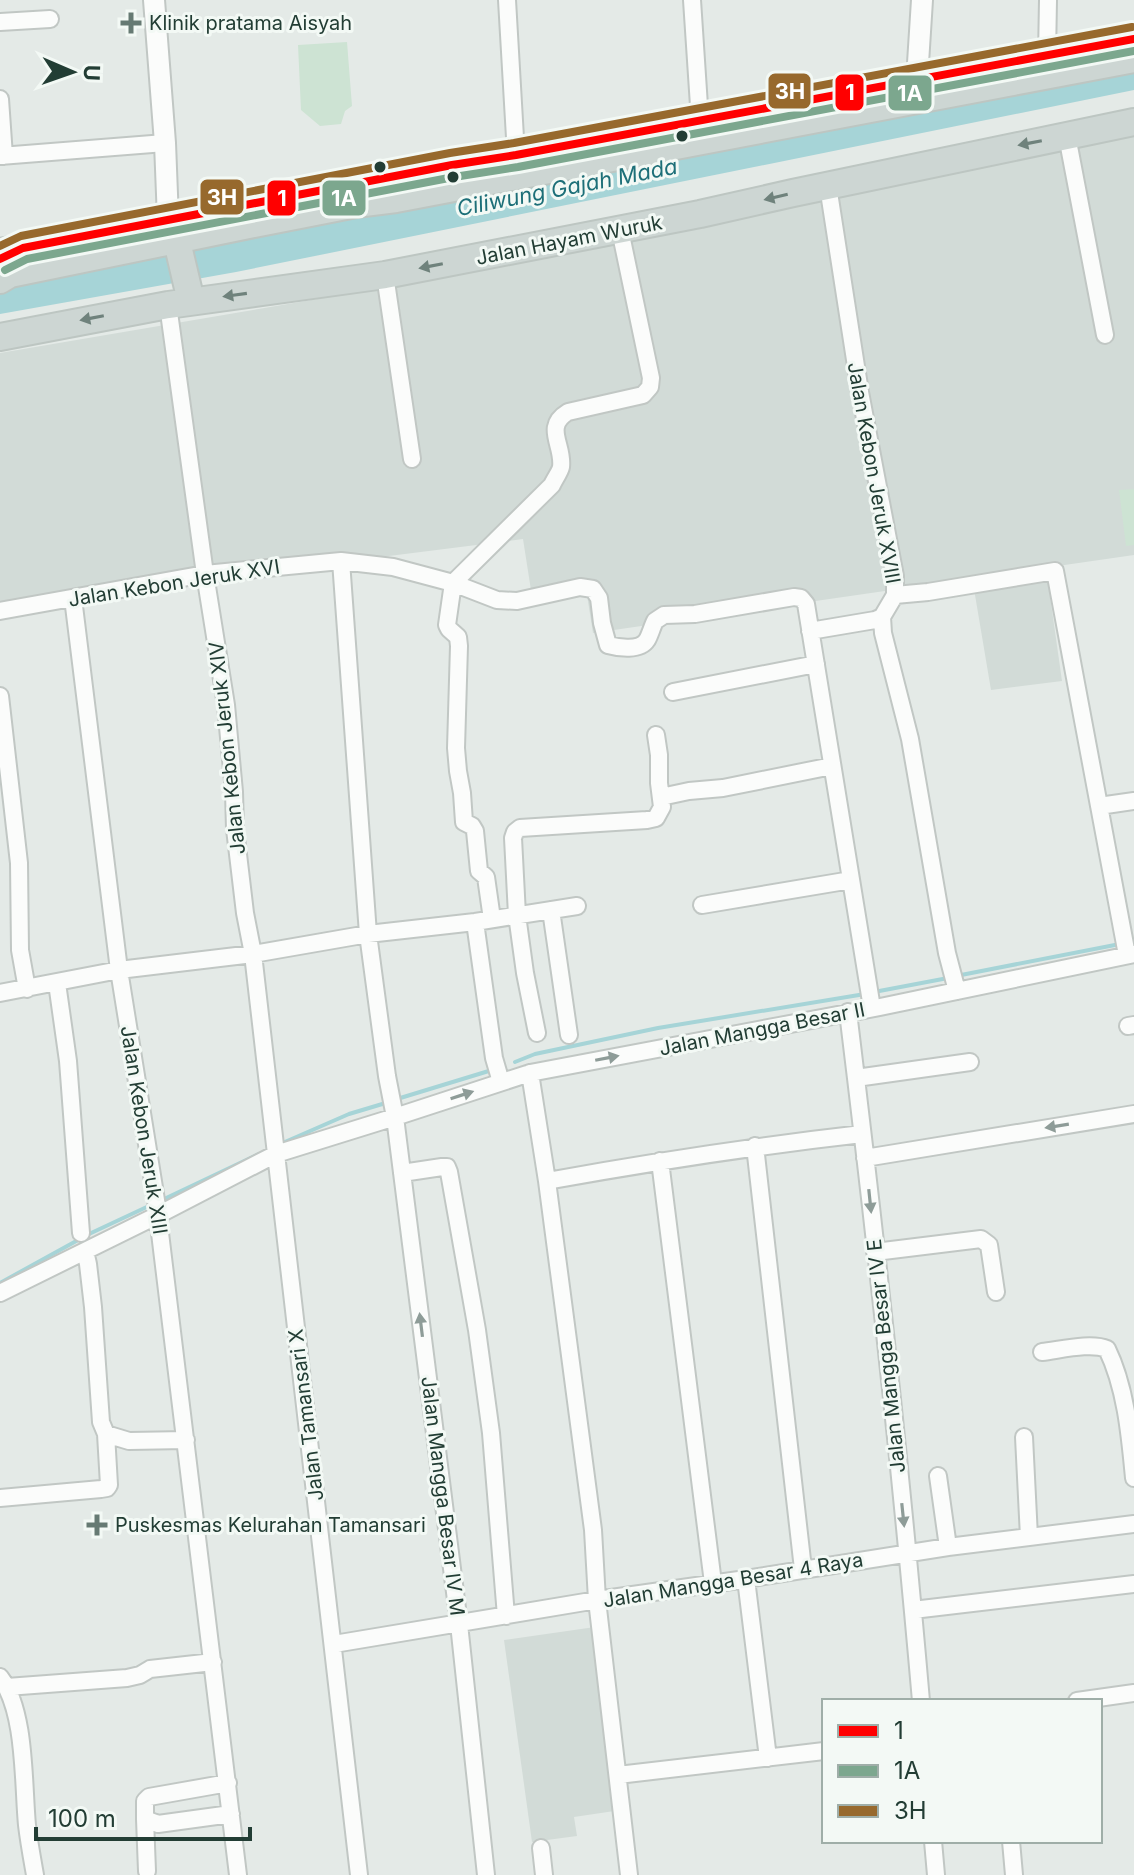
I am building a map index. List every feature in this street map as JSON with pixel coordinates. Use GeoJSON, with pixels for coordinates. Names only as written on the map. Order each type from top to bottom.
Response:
{"type":"FeatureCollection","features":[{"type":"Feature","properties":{"kind":"main road"},"geometry":{"type":"LineString","coordinates":[[6,258],[396,199],[612,147],[700,121],[1134,39]]}},
{"type":"Feature","properties":{"kind":"main road"},"geometry":{"type":"LineString","coordinates":[[6,258],[117,217],[137,219],[169,233],[351,186],[452,165],[516,155],[612,147],[1134,59]]}},
{"type":"Feature","properties":{"kind":"main road","name":"Jalan Hayam Wuruk"},"geometry":{"type":"LineString","coordinates":[[0,337],[182,297],[385,275],[620,230],[1134,122]]}},
{"type":"Feature","properties":{"kind":"main road"},"geometry":{"type":"LineString","coordinates":[[169,233],[182,297]]}},
{"type":"Feature","properties":{"kind":"street"},"geometry":{"type":"LineString","coordinates":[[154,0],[169,233]]}},
{"type":"Feature","properties":{"kind":"street"},"geometry":{"type":"LineString","coordinates":[[507,0],[516,155]]}},
{"type":"Feature","properties":{"kind":"street"},"geometry":{"type":"LineString","coordinates":[[692,0],[700,121]]}},
{"type":"Feature","properties":{"kind":"street"},"geometry":{"type":"LineString","coordinates":[[917,79],[922,0]]}},
{"type":"Feature","properties":{"kind":"street"},"geometry":{"type":"LineString","coordinates":[[1047,56],[1048,0]]}},
{"type":"Feature","properties":{"kind":"street"},"geometry":{"type":"LineString","coordinates":[[0,22],[50,19]]}},
{"type":"Feature","properties":{"kind":"street"},"geometry":{"type":"LineString","coordinates":[[0,99],[2,156],[165,143]]}},
{"type":"Feature","properties":{"kind":"street"},"geometry":{"type":"LineString","coordinates":[[1067,136],[1105,335]]}},
{"type":"Feature","properties":{"kind":"street","name":"Jalan Kebon Jeruk XVIII"},"geometry":{"type":"LineString","coordinates":[[828,186],[860,392],[895,576],[895,595],[882,617]]}},
{"type":"Feature","properties":{"kind":"street"},"geometry":{"type":"LineString","coordinates":[[498,1073],[484,920],[486,877],[479,871],[475,831],[464,822],[458,771],[459,646],[458,637],[447,625],[453,583],[552,485],[561,466],[555,429],[559,417],[568,412],[643,395],[650,387],[651,378],[620,230]]}},
{"type":"Feature","properties":{"kind":"street"},"geometry":{"type":"LineString","coordinates":[[385,275],[412,459]]}},
{"type":"Feature","properties":{"kind":"street","name":"Jalan Kebon Jeruk XIV"},"geometry":{"type":"LineString","coordinates":[[182,297],[205,574],[226,705],[235,829],[253,954]]}},
{"type":"Feature","properties":{"kind":"street","name":"Jalan Kebon Jeruk XVI"},"geometry":{"type":"LineString","coordinates":[[0,611],[205,574],[341,561],[393,567],[453,583],[497,600],[517,601],[580,587],[593,589],[599,598],[602,623],[611,647],[644,645],[655,621],[664,615],[695,614],[794,597],[801,598],[806,604],[810,631]]}},
{"type":"Feature","properties":{"kind":"street","name":"Jalan Mangga Besar IV M"},"geometry":{"type":"LineString","coordinates":[[341,561],[368,934],[402,1173],[459,1624],[486,1875]]}},
{"type":"Feature","properties":{"kind":"street"},"geometry":{"type":"LineString","coordinates":[[895,595],[1055,571],[1129,951]]}},
{"type":"Feature","properties":{"kind":"street","name":"Jalan Kebon Jeruk XIII"},"geometry":{"type":"LineString","coordinates":[[73,598],[119,970],[157,1209],[238,1875]]}},
{"type":"Feature","properties":{"kind":"street"},"geometry":{"type":"LineString","coordinates":[[871,1003],[810,631],[882,617],[883,633],[910,739],[956,989]]}},
{"type":"Feature","properties":{"kind":"street"},"geometry":{"type":"LineString","coordinates":[[673,692],[816,664]]}},
{"type":"Feature","properties":{"kind":"street"},"geometry":{"type":"LineString","coordinates":[[0,696],[19,863],[20,950],[27,989]]}},
{"type":"Feature","properties":{"kind":"street"},"geometry":{"type":"LineString","coordinates":[[537,1033],[517,915],[513,838],[517,829],[656,818],[661,811],[661,797],[656,735]]}},
{"type":"Feature","properties":{"kind":"street"},"geometry":{"type":"LineString","coordinates":[[661,797],[832,766]]}},
{"type":"Feature","properties":{"kind":"street"},"geometry":{"type":"LineString","coordinates":[[1099,806],[1134,801]]}},
{"type":"Feature","properties":{"kind":"street"},"geometry":{"type":"LineString","coordinates":[[702,905],[851,880]]}},
{"type":"Feature","properties":{"kind":"street"},"geometry":{"type":"LineString","coordinates":[[0,993],[119,970],[253,954],[368,934],[577,906]]}},
{"type":"Feature","properties":{"kind":"street"},"geometry":{"type":"LineString","coordinates":[[551,910],[569,1035]]}},
{"type":"Feature","properties":{"kind":"street","name":"Jalan Mangga Besar II"},"geometry":{"type":"LineString","coordinates":[[0,1293],[85,1251],[157,1209],[276,1153],[498,1073],[530,1073],[848,1012],[871,1003],[956,989],[1129,951]]}},
{"type":"Feature","properties":{"kind":"street","name":"Jalan Tamansari X"},"geometry":{"type":"LineString","coordinates":[[253,954],[359,1875]]}},
{"type":"Feature","properties":{"kind":"street"},"geometry":{"type":"LineString","coordinates":[[57,983],[68,1061],[81,1233]]}},
{"type":"Feature","properties":{"kind":"street","name":"Jalan Mangga Besar IV E"},"geometry":{"type":"LineString","coordinates":[[848,1012],[921,1699]]}},
{"type":"Feature","properties":{"kind":"street"},"geometry":{"type":"LineString","coordinates":[[856,1078],[970,1062]]}},
{"type":"Feature","properties":{"kind":"street"},"geometry":{"type":"LineString","coordinates":[[530,1073],[593,1530],[597,1600],[629,1875]]}},
{"type":"Feature","properties":{"kind":"street"},"geometry":{"type":"LineString","coordinates":[[865,1158],[1134,1114]]}},
{"type":"Feature","properties":{"kind":"street"},"geometry":{"type":"LineString","coordinates":[[547,1181],[755,1146],[862,1134]]}},
{"type":"Feature","properties":{"kind":"street"},"geometry":{"type":"LineString","coordinates":[[755,1146],[803,1569]]}},
{"type":"Feature","properties":{"kind":"street"},"geometry":{"type":"LineString","coordinates":[[660,1161],[713,1583]]}},
{"type":"Feature","properties":{"kind":"street"},"geometry":{"type":"LineString","coordinates":[[402,1173],[442,1167],[447,1167],[449,1172],[477,1330],[491,1433],[506,1616]]}},
{"type":"Feature","properties":{"kind":"street"},"geometry":{"type":"LineString","coordinates":[[875,1252],[981,1239],[989,1245],[996,1292]]}},
{"type":"Feature","properties":{"kind":"street"},"geometry":{"type":"LineString","coordinates":[[0,1498],[62,1494],[107,1488],[109,1485],[85,1251]]}},
{"type":"Feature","properties":{"kind":"street"},"geometry":{"type":"LineString","coordinates":[[1042,1352],[1094,1346],[1107,1349],[1120,1386],[1130,1433],[1134,1478]]}},
{"type":"Feature","properties":{"kind":"street"},"geometry":{"type":"LineString","coordinates":[[106,1434],[129,1441],[186,1440]]}},
{"type":"Feature","properties":{"kind":"street"},"geometry":{"type":"LineString","coordinates":[[1024,1437],[1029,1537]]}},
{"type":"Feature","properties":{"kind":"street"},"geometry":{"type":"LineString","coordinates":[[938,1476],[948,1547]]}},
{"type":"Feature","properties":{"kind":"street","name":"Jalan Mangga Besar 4 Raya"},"geometry":{"type":"LineString","coordinates":[[334,1644],[907,1553],[1134,1524]]}},
{"type":"Feature","properties":{"kind":"street"},"geometry":{"type":"LineString","coordinates":[[746,1579],[768,1758]]}},
{"type":"Feature","properties":{"kind":"street"},"geometry":{"type":"LineString","coordinates":[[913,1610],[1134,1584]]}},
{"type":"Feature","properties":{"kind":"street"},"geometry":{"type":"LineString","coordinates":[[35,1875],[19,1730],[2,1680],[127,1678],[150,1669],[213,1662]]}},
{"type":"Feature","properties":{"kind":"street"},"geometry":{"type":"LineString","coordinates":[[1091,1699],[1134,1693]]}},
{"type":"Feature","properties":{"kind":"street"},"geometry":{"type":"LineString","coordinates":[[618,1775],[822,1751]]}},
{"type":"Feature","properties":{"kind":"street"},"geometry":{"type":"LineString","coordinates":[[147,1871],[145,1801],[149,1797],[228,1783]]}},
{"type":"Feature","properties":{"kind":"street"},"geometry":{"type":"LineString","coordinates":[[145,1819],[158,1824],[231,1814]]}},
{"type":"Feature","properties":{"kind":"street"},"geometry":{"type":"LineString","coordinates":[[933,1843],[936,1875]]}},
{"type":"Feature","properties":{"kind":"street"},"geometry":{"type":"LineString","coordinates":[[1011,1843],[1014,1875]]}},
{"type":"Feature","properties":{"kind":"street"},"geometry":{"type":"LineString","coordinates":[[541,1848],[544,1875]]}},
{"type":"Feature","properties":{"kind":"shaded area"},"geometry":{"type":"Polygon","coordinates":[[[1134,125],[1134,555],[593,633],[587,595],[533,603],[523,539],[0,605],[0,353],[388,287],[1134,125]]]}},
{"type":"Feature","properties":{"kind":"shaded area"},"geometry":{"type":"Polygon","coordinates":[[[1047,575],[1062,681],[991,690],[974,589],[1047,575]]]}},
{"type":"Feature","properties":{"kind":"shaded area"},"geometry":{"type":"Polygon","coordinates":[[[595,1627],[621,1810],[574,1817],[577,1836],[532,1842],[504,1640],[595,1627]]]}},
{"type":"Feature","properties":{"kind":"green space"},"geometry":{"type":"Polygon","coordinates":[[[347,42],[352,106],[345,111],[341,124],[320,126],[301,110],[298,45],[347,42]]]}},
{"type":"Feature","properties":{"kind":"green space"},"geometry":{"type":"Polygon","coordinates":[[[1134,489],[1134,545],[1126,546],[1119,490],[1134,489]]]}},
{"type":"Feature","properties":{"kind":"water","name":"Ciliwung Gajah Mada"},"geometry":{"type":"Polygon","coordinates":[[[1134,62],[1134,90],[236,272],[0,314],[0,283],[1134,62]]]}},
{"type":"Feature","properties":{"kind":"waterway"},"geometry":{"type":"LineString","coordinates":[[956,976],[1120,944]]}},
{"type":"Feature","properties":{"kind":"waterway"},"geometry":{"type":"LineString","coordinates":[[874,992],[948,978]]}},
{"type":"Feature","properties":{"kind":"waterway"},"geometry":{"type":"LineString","coordinates":[[515,1062],[535,1054],[658,1028],[865,994]]}},
{"type":"Feature","properties":{"kind":"waterway"},"geometry":{"type":"LineString","coordinates":[[397,1099],[492,1070]]}},
{"type":"Feature","properties":{"kind":"waterway"},"geometry":{"type":"LineString","coordinates":[[278,1145],[349,1114],[389,1102]]}},
{"type":"Feature","properties":{"kind":"waterway"},"geometry":{"type":"LineString","coordinates":[[162,1200],[259,1154]]}},
{"type":"Feature","properties":{"kind":"waterway"},"geometry":{"type":"LineString","coordinates":[[0,1283],[89,1234],[151,1205]]}},
{"type":"Feature","properties":{"kind":"transit line","name":"3H"},"geometry":{"type":"LineString","coordinates":[[0,246],[21,236],[450,153],[1132,27]]}},
{"type":"Feature","properties":{"kind":"transit line","name":"1"},"geometry":{"type":"LineString","coordinates":[[0,259],[23,248],[1134,39]]}},
{"type":"Feature","properties":{"kind":"transit line","name":"1A"},"geometry":{"type":"LineString","coordinates":[[5,270],[27,259],[1134,51]]}},
{"type":"Feature","properties":{"kind":"place","name":"Klinik pratama Aisyah"},"geometry":{"type":"Point","coordinates":[131,23]}},
{"type":"Feature","properties":{"kind":"place","name":"Puskesmas Kelurahan Tamansari"},"geometry":{"type":"Point","coordinates":[97,1525]}}]}
